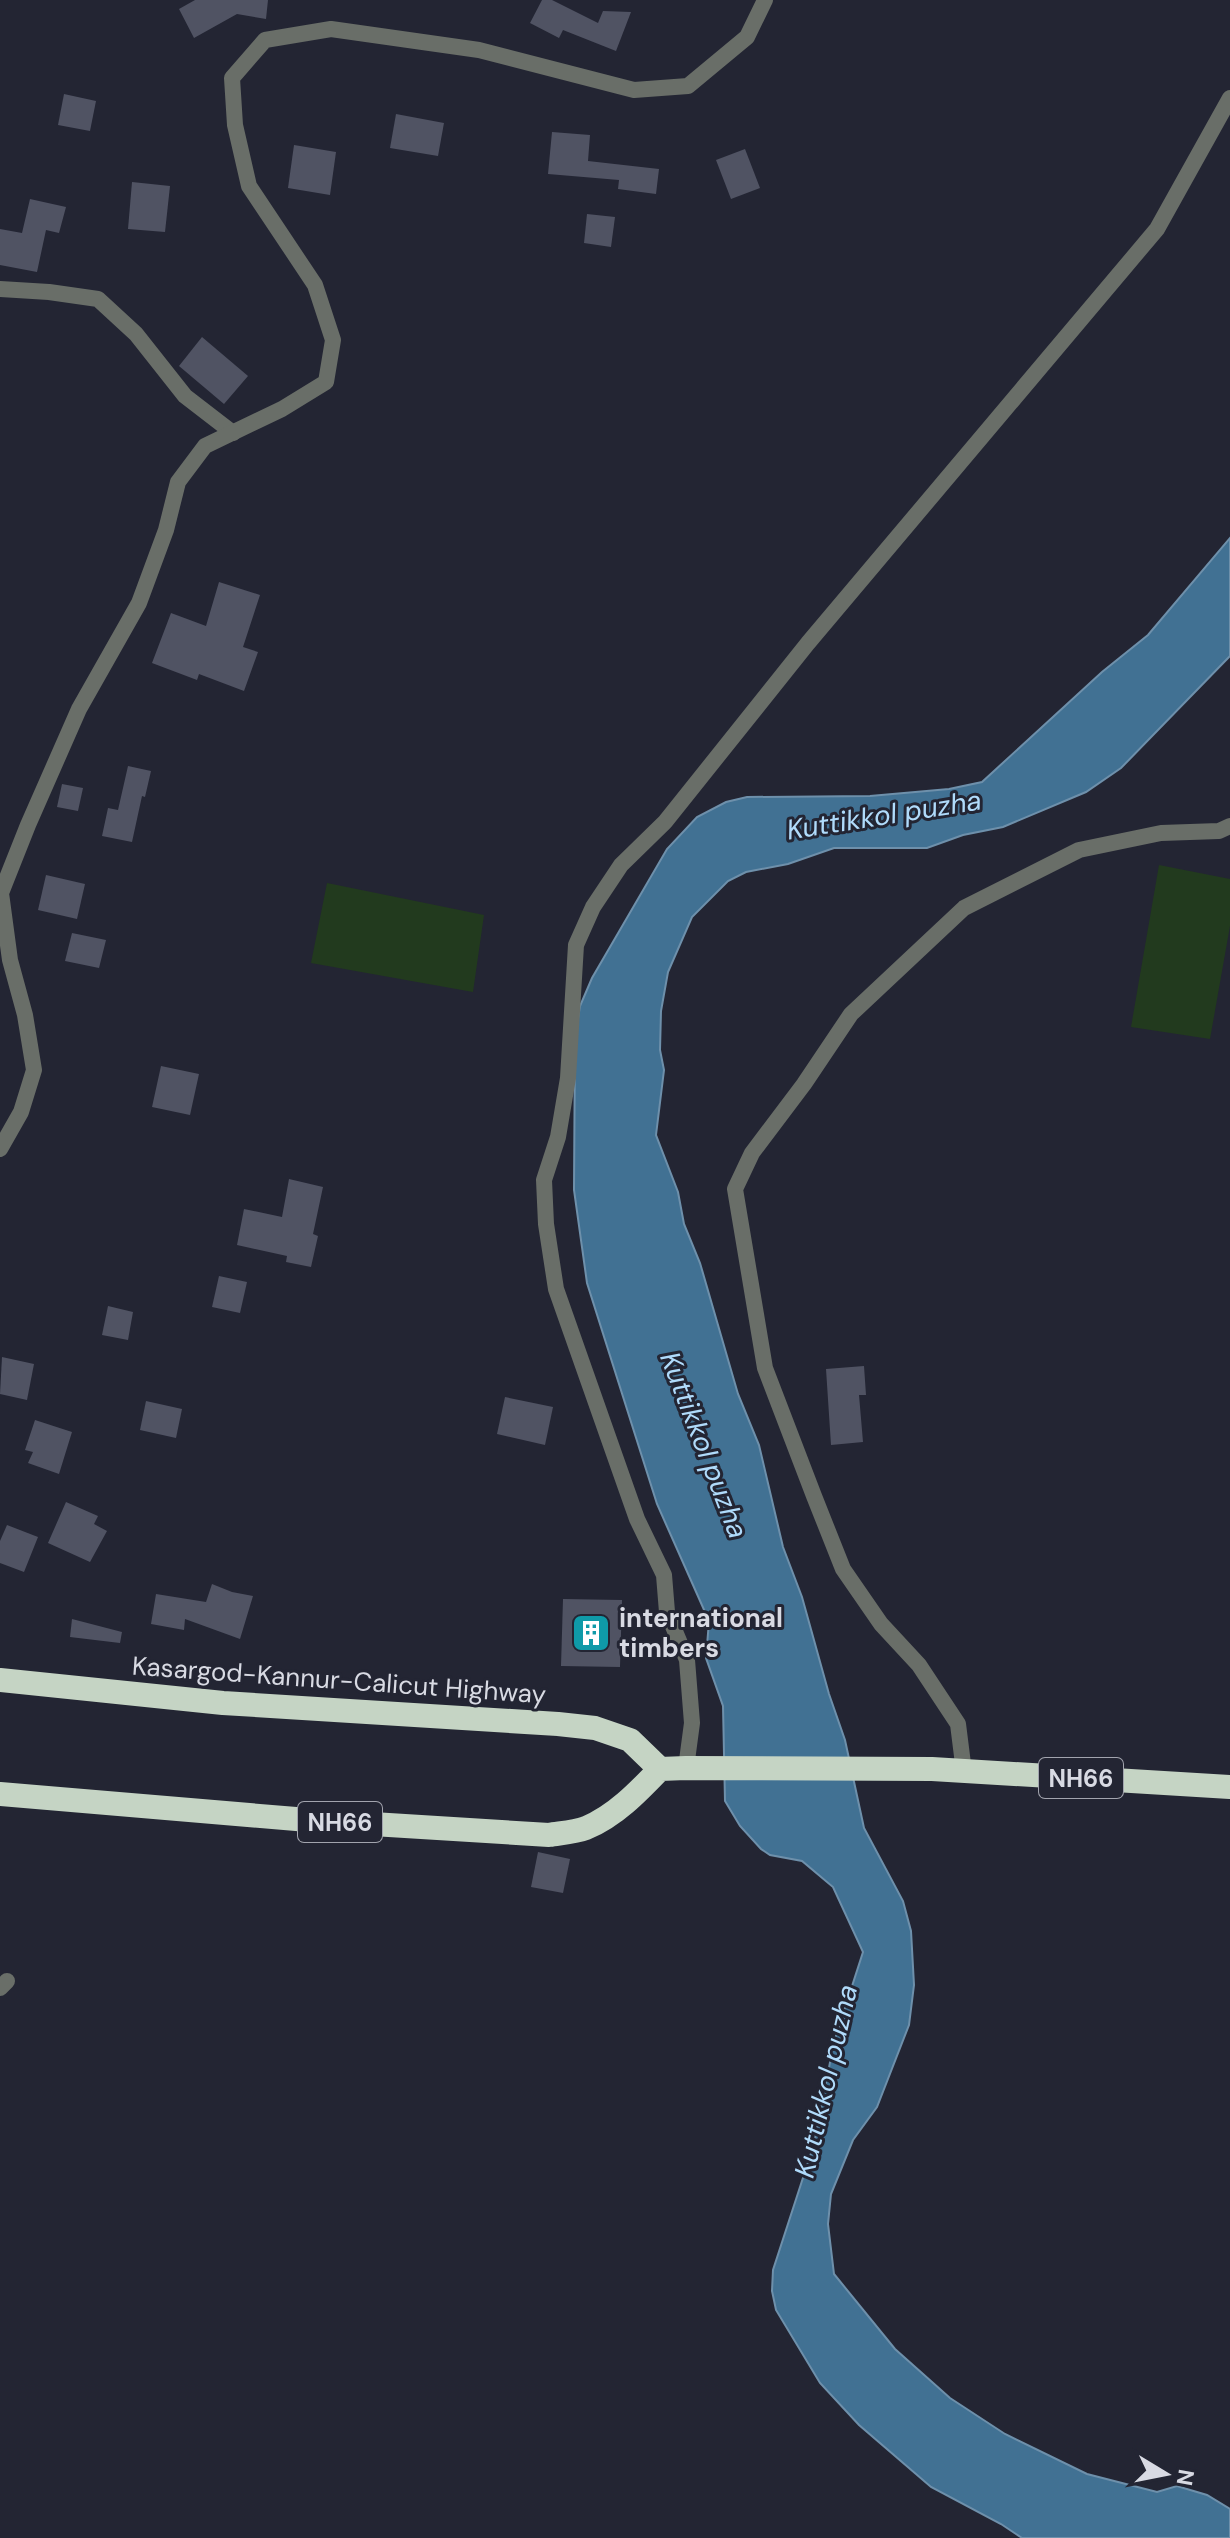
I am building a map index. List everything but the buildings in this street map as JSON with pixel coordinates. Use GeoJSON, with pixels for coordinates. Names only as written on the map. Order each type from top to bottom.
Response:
{"type":"FeatureCollection","features":[{"type":"Feature","properties":{"kind":"highway","name":"Kasargod-Kannur-Calicut Highway"},"geometry":{"type":"LineString","coordinates":[[0,1680],[223,1703],[595,1728],[630,1740],[660,1769]]}},
{"type":"Feature","properties":{"kind":"highway","name":"NH66"},"geometry":{"type":"LineString","coordinates":[[0,1794],[308,1820],[549,1835],[583,1829],[605,1818],[638,1793],[660,1769],[932,1769],[1230,1787]]}},
{"type":"Feature","properties":{"kind":"street"},"geometry":{"type":"LineString","coordinates":[[0,1149],[21,1112],[34,1070],[25,1015],[10,960],[1,893],[28,825],[79,709],[139,603],[166,530],[178,482],[205,446],[282,409],[326,382],[333,340],[315,285],[249,186],[235,125],[232,78],[265,40],[331,29],[479,50],[634,90],[688,86],[747,37],[765,0]]}},
{"type":"Feature","properties":{"kind":"street"},"geometry":{"type":"LineString","coordinates":[[697,1767],[687,1660],[667,1612],[664,1575],[637,1519],[556,1289],[546,1224],[544,1180],[558,1137],[568,1078],[576,945],[593,907],[621,865],[665,822],[808,643],[1157,229],[1230,98]]}},
{"type":"Feature","properties":{"kind":"street"},"geometry":{"type":"LineString","coordinates":[[0,289],[98,299],[136,334],[185,396],[233,433]]}},
{"type":"Feature","properties":{"kind":"street"},"geometry":{"type":"LineString","coordinates":[[964,1772],[958,1724],[919,1665],[881,1624],[843,1569],[820,1511],[765,1368],[735,1189],[752,1153],[851,1014],[964,908],[1079,850],[1161,833],[1219,831],[1230,826]]}},
{"type":"Feature","properties":{"kind":"green space"},"geometry":{"type":"Polygon","coordinates":[[[1159,865],[1230,879],[1230,926],[1210,1039],[1131,1027],[1159,865]]]}},
{"type":"Feature","properties":{"kind":"green space"},"geometry":{"type":"Polygon","coordinates":[[[327,883],[484,915],[473,992],[311,963],[327,883]]]}},
{"type":"Feature","properties":{"kind":"water","name":"Kuttikkol puzha"},"geometry":{"type":"Polygon","coordinates":[[[1230,538],[1230,656],[1121,768],[1086,792],[1003,827],[963,835],[927,848],[834,848],[788,864],[746,872],[728,881],[692,917],[668,972],[661,1011],[660,1050],[664,1070],[656,1135],[678,1192],[684,1224],[700,1263],[738,1394],[759,1445],[783,1547],[802,1597],[845,1740],[864,1828],[903,1901],[911,1931],[914,1985],[909,2025],[877,2107],[853,2140],[831,2194],[828,2224],[834,2274],[895,2349],[950,2398],[1005,2434],[1087,2474],[1157,2492],[1177,2486],[1207,2495],[1230,2509],[1230,2538],[1022,2538],[931,2487],[859,2425],[820,2383],[776,2310],[772,2291],[773,2270],[814,2144],[834,2042],[863,1952],[833,1887],[802,1861],[770,1855],[761,1849],[740,1826],[725,1801],[723,1706],[706,1658],[709,1621],[657,1504],[587,1283],[574,1190],[575,1037],[580,1006],[592,978],[667,849],[697,817],[726,802],[747,797],[870,796],[949,789],[982,782],[1102,672],[1148,635],[1230,538]]]}},
{"type":"Feature","properties":{"kind":"place","name":"international timbers"},"geometry":{"type":"Point","coordinates":[591,1633]}}]}
